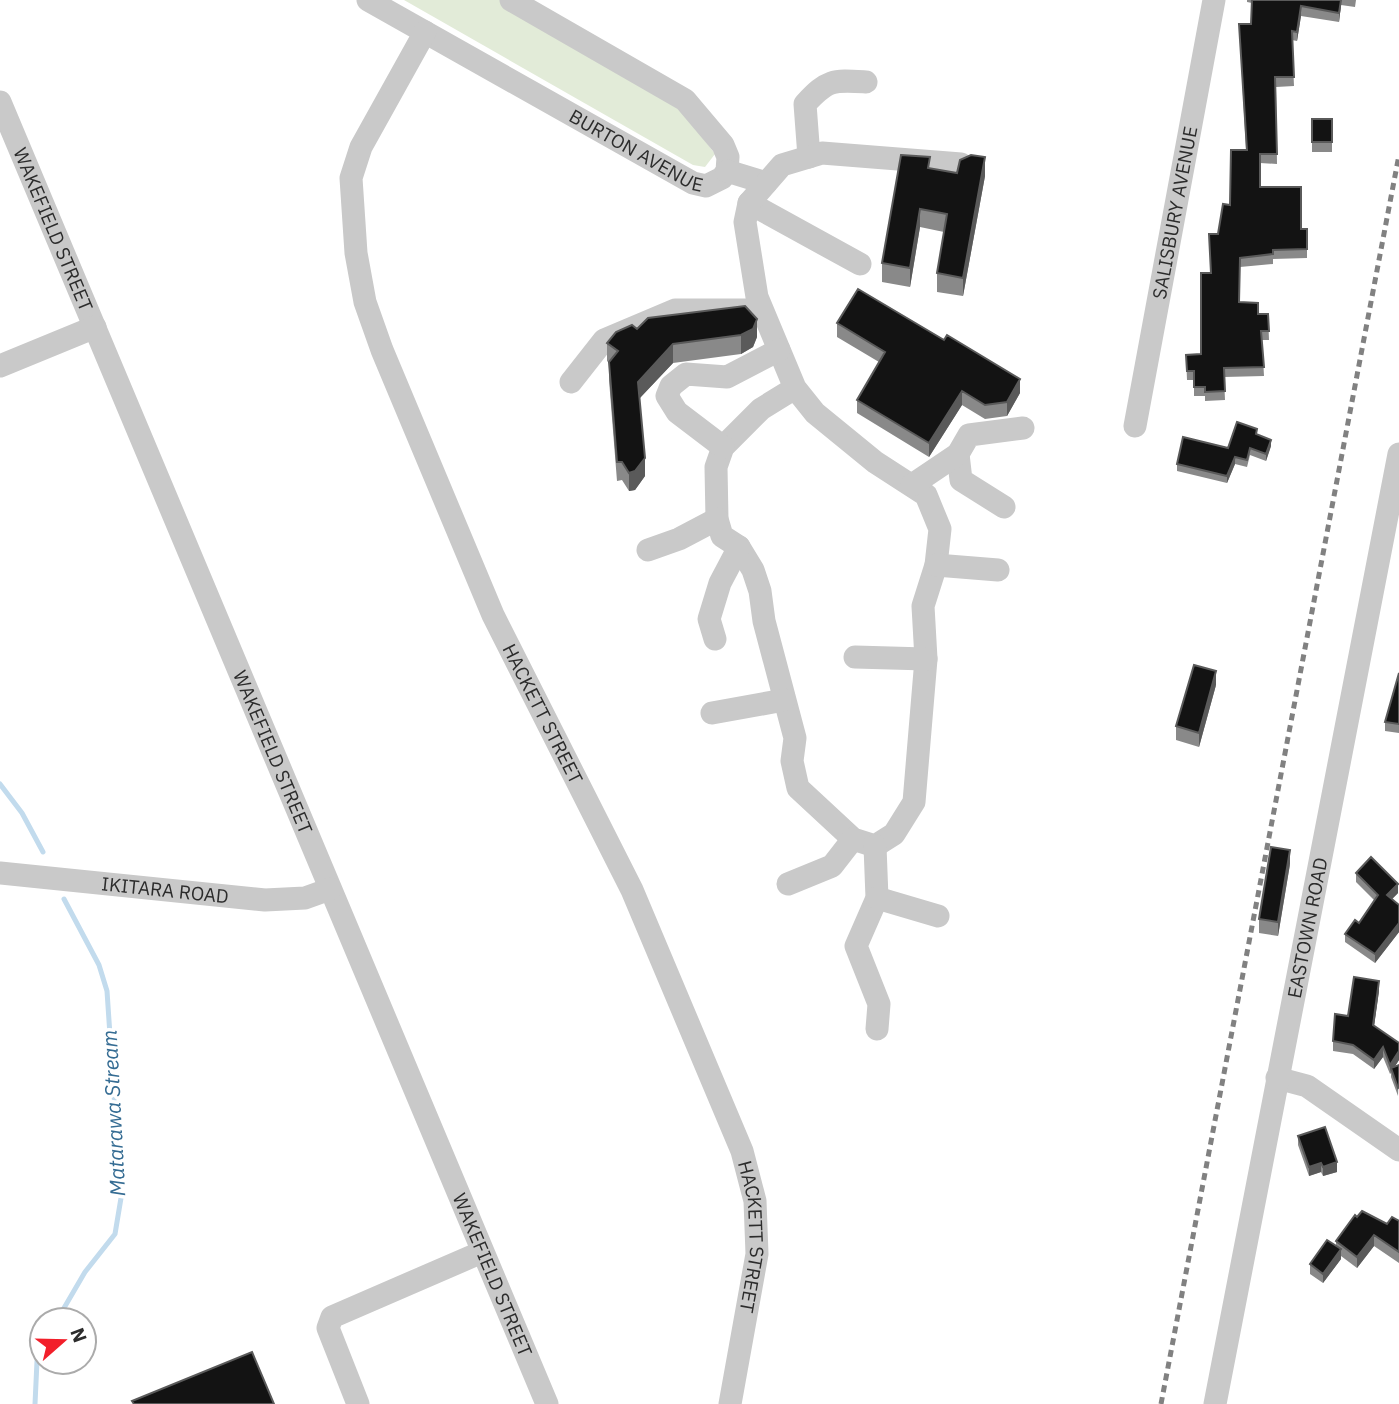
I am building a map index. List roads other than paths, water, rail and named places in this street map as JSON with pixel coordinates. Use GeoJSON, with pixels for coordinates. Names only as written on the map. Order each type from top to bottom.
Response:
{"type":"FeatureCollection","features":[{"type":"Feature","properties":{"kind":"street","name":"BURTON AVENUE"},"geometry":{"type":"LineString","coordinates":[[368,0],[693,183],[706,186],[715,184],[727,171],[728,157],[723,145],[685,100],[511,0]]}},
{"type":"Feature","properties":{"kind":"street","name":"SALISBURY AVENUE"},"geometry":{"type":"LineString","coordinates":[[1135,426],[1214,0]]}},
{"type":"Feature","properties":{"kind":"street","name":"HACKETT STREET"},"geometry":{"type":"LineString","coordinates":[[425,32],[361,147],[352,171],[350,194],[365,302],[382,350],[493,615],[632,890],[746,1164],[755,1201],[757,1254],[730,1404]]}},
{"type":"Feature","properties":{"kind":"street"},"geometry":{"type":"LineString","coordinates":[[809,157],[805,104],[822,85],[833,80],[866,82]]}},
{"type":"Feature","properties":{"kind":"street","name":"WAKEFIELD STREET"},"geometry":{"type":"LineString","coordinates":[[0,102],[547,1404]]}},
{"type":"Feature","properties":{"kind":"street"},"geometry":{"type":"LineString","coordinates":[[795,388],[761,409],[723,447],[715,480],[717,519],[722,536],[738,547],[753,570],[760,591],[764,621],[795,738],[792,761],[798,788],[853,839],[875,846],[894,834],[914,802],[926,659],[923,606],[936,565],[940,529],[926,495],[874,462],[815,413],[795,388],[757,297],[745,222],[749,203],[782,165],[822,153],[961,164]]}},
{"type":"Feature","properties":{"kind":"street"},"geometry":{"type":"LineString","coordinates":[[727,171],[766,183]]}},
{"type":"Feature","properties":{"kind":"street"},"geometry":{"type":"LineString","coordinates":[[749,203],[860,264]]}},
{"type":"Feature","properties":{"kind":"street"},"geometry":{"type":"LineString","coordinates":[[571,382],[604,340],[675,310],[763,311]]}},
{"type":"Feature","properties":{"kind":"street"},"geometry":{"type":"LineString","coordinates":[[0,366],[95,327]]}},
{"type":"Feature","properties":{"kind":"street"},"geometry":{"type":"LineString","coordinates":[[723,447],[677,411],[667,396],[671,386],[686,374],[727,377],[779,350]]}},
{"type":"Feature","properties":{"kind":"street"},"geometry":{"type":"LineString","coordinates":[[912,485],[958,454],[969,435],[1023,428]]}},
{"type":"Feature","properties":{"kind":"street"},"geometry":{"type":"LineString","coordinates":[[958,454],[961,480],[1004,507]]}},
{"type":"Feature","properties":{"kind":"street","name":"EASTOWN ROAD"},"geometry":{"type":"LineString","coordinates":[[1215,1404],[1399,454]]}},
{"type":"Feature","properties":{"kind":"street"},"geometry":{"type":"LineString","coordinates":[[648,550],[679,539],[717,519]]}},
{"type":"Feature","properties":{"kind":"street"},"geometry":{"type":"LineString","coordinates":[[715,639],[709,619],[720,583],[738,547]]}},
{"type":"Feature","properties":{"kind":"street"},"geometry":{"type":"LineString","coordinates":[[936,565],[998,570]]}},
{"type":"Feature","properties":{"kind":"street"},"geometry":{"type":"LineString","coordinates":[[855,657],[926,659]]}},
{"type":"Feature","properties":{"kind":"street"},"geometry":{"type":"LineString","coordinates":[[712,713],[784,700]]}},
{"type":"Feature","properties":{"kind":"street"},"geometry":{"type":"LineString","coordinates":[[788,884],[832,866],[853,839]]}},
{"type":"Feature","properties":{"kind":"street"},"geometry":{"type":"LineString","coordinates":[[875,846],[877,898],[856,946],[878,1004],[877,1029]]}},
{"type":"Feature","properties":{"kind":"street","name":"IKITARA ROAD"},"geometry":{"type":"LineString","coordinates":[[0,873],[265,900],[305,898],[330,889]]}},
{"type":"Feature","properties":{"kind":"street"},"geometry":{"type":"LineString","coordinates":[[877,898],[938,915]]}},
{"type":"Feature","properties":{"kind":"street"},"geometry":{"type":"LineString","coordinates":[[1277,1078],[1307,1086],[1399,1150]]}},
{"type":"Feature","properties":{"kind":"street"},"geometry":{"type":"LineString","coordinates":[[358,1404],[328,1328],[332,1317],[482,1252]]}},
{"type":"Feature","properties":{"kind":"waterway","name":"Matarawa Stream"},"geometry":{"type":"LineString","coordinates":[[0,784],[22,813],[43,852]]}},
{"type":"Feature","properties":{"kind":"waterway","name":"Matarawa Stream"},"geometry":{"type":"LineString","coordinates":[[64,899],[99,965],[107,991],[121,1198],[115,1234],[85,1272],[65,1306]]}},
{"type":"Feature","properties":{"kind":"waterway","name":"Matarawa Stream"},"geometry":{"type":"LineString","coordinates":[[35,1404],[36,1376]]}},
{"type":"Feature","properties":{"kind":"railway"},"geometry":{"type":"LineString","coordinates":[[1161,1404],[1399,155]]}}]}
